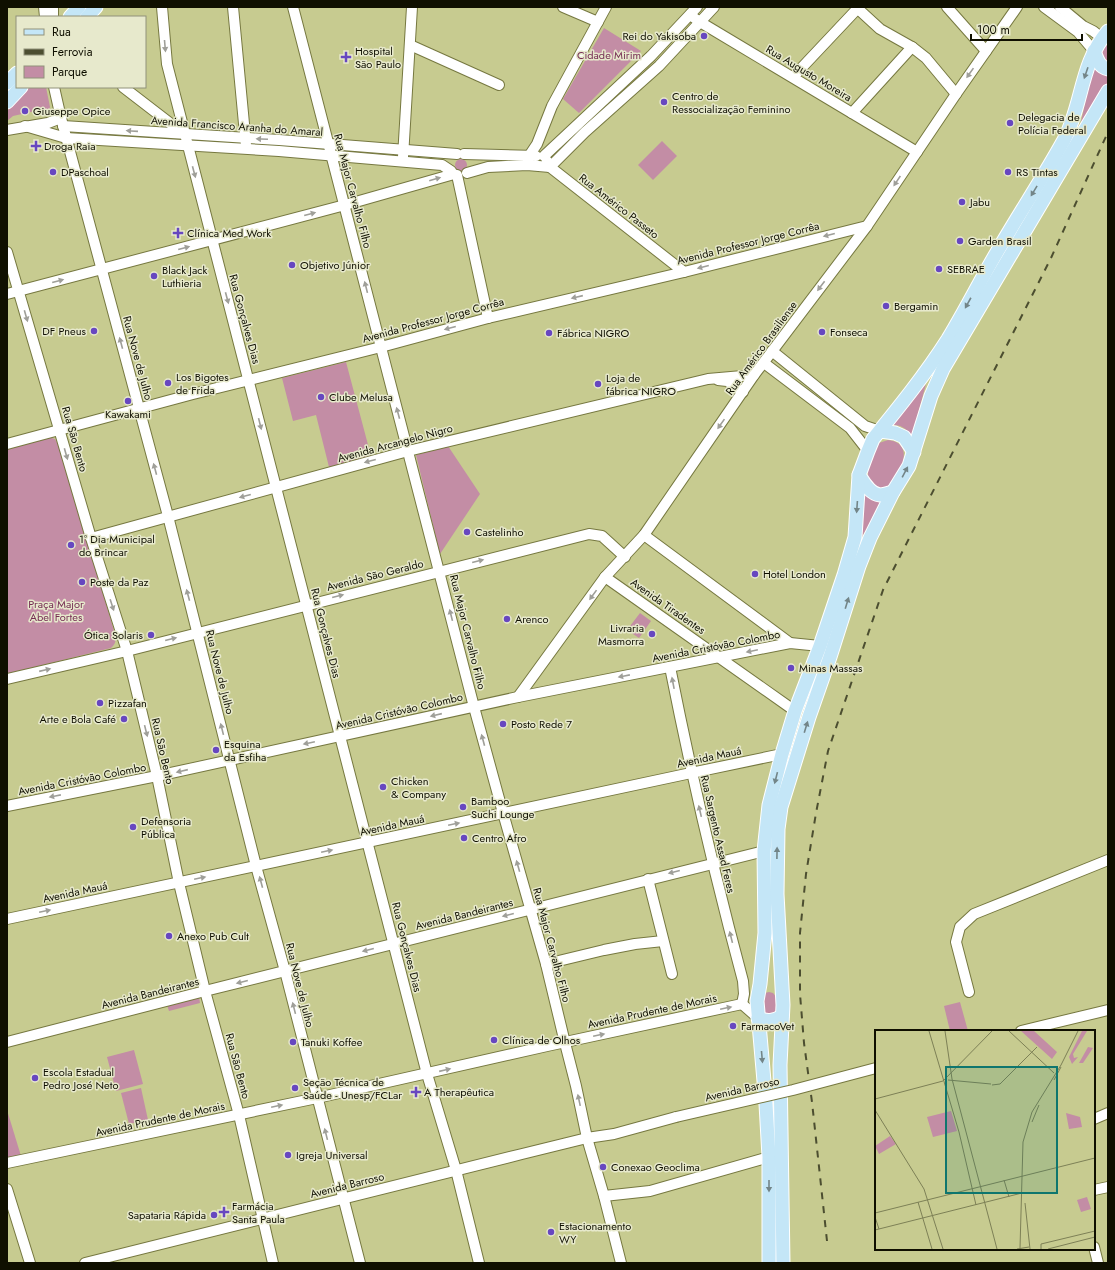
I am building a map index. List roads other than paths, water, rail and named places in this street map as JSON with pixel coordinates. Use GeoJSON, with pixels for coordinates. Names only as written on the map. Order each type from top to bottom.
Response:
{"type":"FeatureCollection","features":[{"type":"Feature","properties":{"kind":"main road"},"geometry":{"type":"LineString","coordinates":[[71,16],[79,7]]}},
{"type":"Feature","properties":{"kind":"main road"},"geometry":{"type":"LineString","coordinates":[[88,16],[96,7]]}},
{"type":"Feature","properties":{"kind":"main road"},"geometry":{"type":"LineString","coordinates":[[770,1263],[769,1157],[757,1001],[765,933],[764,850],[769,805],[782,754],[795,711],[832,613],[855,537],[859,475],[873,439],[924,374],[948,338],[1064,139],[1074,116],[1086,71],[1094,51],[1106,35]]}},
{"type":"Feature","properties":{"kind":"main road"},"geometry":{"type":"LineString","coordinates":[[1094,51],[1100,65],[1108,69]]}},
{"type":"Feature","properties":{"kind":"main road"},"geometry":{"type":"LineString","coordinates":[[7,83],[16,74]]}},
{"type":"Feature","properties":{"kind":"main road"},"geometry":{"type":"LineString","coordinates":[[7,102],[20,88]]}},
{"type":"Feature","properties":{"kind":"main road"},"geometry":{"type":"LineString","coordinates":[[783,1263],[780,1065],[782,993],[777,894],[778,837],[781,807],[859,566],[870,538],[893,492],[909,466],[931,396],[943,369],[1108,91]]}},
{"type":"Feature","properties":{"kind":"main road"},"geometry":{"type":"LineString","coordinates":[[880,431],[895,433],[904,437],[914,452]]}},
{"type":"Feature","properties":{"kind":"main road"},"geometry":{"type":"LineString","coordinates":[[859,475],[865,486],[873,492],[880,495],[893,492]]}},
{"type":"Feature","properties":{"kind":"main road"},"geometry":{"type":"LineString","coordinates":[[760,984],[772,986],[782,993]]}},
{"type":"Feature","properties":{"kind":"main road"},"geometry":{"type":"LineString","coordinates":[[758,1018],[767,1021],[777,1019],[782,1016]]}},
{"type":"Feature","properties":{"kind":"street","name":"Rua Gonçalves Dias"},"geometry":{"type":"LineString","coordinates":[[162,7],[166,64],[427,1074],[456,1170],[479,1263]]}},
{"type":"Feature","properties":{"kind":"street"},"geometry":{"type":"LineString","coordinates":[[233,7],[247,149]]}},
{"type":"Feature","properties":{"kind":"street","name":"Rua Major Carvalho Filho"},"geometry":{"type":"LineString","coordinates":[[293,7],[474,707],[546,964],[576,1086],[587,1138],[621,1263]]}},
{"type":"Feature","properties":{"kind":"street"},"geometry":{"type":"LineString","coordinates":[[403,161],[412,7]]}},
{"type":"Feature","properties":{"kind":"street"},"geometry":{"type":"LineString","coordinates":[[563,7],[598,22]]}},
{"type":"Feature","properties":{"kind":"street"},"geometry":{"type":"LineString","coordinates":[[528,160],[537,144],[552,106],[606,7]]}},
{"type":"Feature","properties":{"kind":"street"},"geometry":{"type":"LineString","coordinates":[[550,167],[585,132],[659,66],[714,7]]}},
{"type":"Feature","properties":{"kind":"street"},"geometry":{"type":"LineString","coordinates":[[947,7],[986,51]]}},
{"type":"Feature","properties":{"kind":"street","name":"Rua Américo Brasiliense"},"geometry":{"type":"LineString","coordinates":[[518,697],[605,577],[644,535],[754,375],[867,226],[1017,7]]}},
{"type":"Feature","properties":{"kind":"street"},"geometry":{"type":"LineString","coordinates":[[1044,7],[1078,32],[1094,51]]}},
{"type":"Feature","properties":{"kind":"street"},"geometry":{"type":"LineString","coordinates":[[1060,7],[1083,26],[1106,35]]}},
{"type":"Feature","properties":{"kind":"street"},"geometry":{"type":"LineString","coordinates":[[793,77],[857,8],[880,29],[912,47],[926,58],[956,94]]}},
{"type":"Feature","properties":{"kind":"street"},"geometry":{"type":"LineString","coordinates":[[544,156],[651,56],[694,11]]}},
{"type":"Feature","properties":{"kind":"street","name":"Rua Augusto Moreira"},"geometry":{"type":"LineString","coordinates":[[694,11],[700,22],[917,152]]}},
{"type":"Feature","properties":{"kind":"street"},"geometry":{"type":"LineString","coordinates":[[410,45],[499,85]]}},
{"type":"Feature","properties":{"kind":"street"},"geometry":{"type":"LineString","coordinates":[[852,113],[912,47]]}},
{"type":"Feature","properties":{"kind":"street"},"geometry":{"type":"LineString","coordinates":[[651,56],[659,66]]}},
{"type":"Feature","properties":{"kind":"street","name":"Rua Nove de Julho"},"geometry":{"type":"LineString","coordinates":[[54,88],[66,138],[168,516],[256,866],[285,971],[360,1263]]}},
{"type":"Feature","properties":{"kind":"street"},"geometry":{"type":"LineString","coordinates":[[124,88],[184,134]]}},
{"type":"Feature","properties":{"kind":"street"},"geometry":{"type":"LineString","coordinates":[[7,130],[25,126],[62,122]]}},
{"type":"Feature","properties":{"kind":"street","name":"Avenida Francisco Aranha do Amaral"},"geometry":{"type":"LineString","coordinates":[[62,122],[184,134],[528,160],[550,167]]}},
{"type":"Feature","properties":{"kind":"street","name":"Avenida Francisco Aranha do Amaral"},"geometry":{"type":"LineString","coordinates":[[25,126],[66,138],[279,151],[403,161],[442,165],[454,173]]}},
{"type":"Feature","properties":{"kind":"street"},"geometry":{"type":"LineString","coordinates":[[279,140],[279,151]]}},
{"type":"Feature","properties":{"kind":"street"},"geometry":{"type":"LineString","coordinates":[[7,294],[345,205],[454,173],[462,175],[470,170],[471,163],[470,159],[460,154],[454,156],[450,161],[449,168],[454,173],[488,318]]}},
{"type":"Feature","properties":{"kind":"street","name":"Avenida Francisco Aranha do Amaral"},"geometry":{"type":"LineString","coordinates":[[467,173],[488,167],[544,156]]}},
{"type":"Feature","properties":{"kind":"street","name":"Rua Américo Passeto"},"geometry":{"type":"LineString","coordinates":[[544,156],[550,167],[684,272]]}},
{"type":"Feature","properties":{"kind":"street","name":"Avenida Professor Jorge Corrêa"},"geometry":{"type":"LineString","coordinates":[[7,444],[139,408],[381,347],[488,318],[684,272],[867,226]]}},
{"type":"Feature","properties":{"kind":"street","name":"Rua São Bento"},"geometry":{"type":"LineString","coordinates":[[7,252],[91,538],[127,651],[157,776],[179,883],[205,991],[239,1115],[273,1263]]}},
{"type":"Feature","properties":{"kind":"street"},"geometry":{"type":"LineString","coordinates":[[772,351],[865,426],[880,431]]}},
{"type":"Feature","properties":{"kind":"street"},"geometry":{"type":"LineString","coordinates":[[764,363],[850,428],[868,451]]}},
{"type":"Feature","properties":{"kind":"street","name":"Avenida Arcangelo Nigro"},"geometry":{"type":"LineString","coordinates":[[91,538],[408,451],[708,379],[754,375]]}},
{"type":"Feature","properties":{"kind":"street","name":"Avenida Arcangelo Nigro"},"geometry":{"type":"LineString","coordinates":[[708,379],[727,381],[743,392]]}},
{"type":"Feature","properties":{"kind":"street"},"geometry":{"type":"LineString","coordinates":[[814,400],[821,391]]}},
{"type":"Feature","properties":{"kind":"street","name":"Avenida São Geraldo"},"geometry":{"type":"LineString","coordinates":[[7,679],[127,651],[306,604],[589,534],[602,536],[625,557]]}},
{"type":"Feature","properties":{"kind":"street"},"geometry":{"type":"LineString","coordinates":[[644,535],[790,643]]}},
{"type":"Feature","properties":{"kind":"street","name":"Avenida Tiradentes"},"geometry":{"type":"LineString","coordinates":[[605,577],[795,711]]}},
{"type":"Feature","properties":{"kind":"street","name":"Avenida Cristóvão Colombo"},"geometry":{"type":"LineString","coordinates":[[7,806],[340,737],[518,697],[790,643],[820,646]]}},
{"type":"Feature","properties":{"kind":"street","name":"Rua Sargento Assad Feres"},"geometry":{"type":"LineString","coordinates":[[670,667],[691,773],[712,863],[741,975],[744,994],[742,1004]]}},
{"type":"Feature","properties":{"kind":"street","name":"Avenida Mauá"},"geometry":{"type":"LineString","coordinates":[[7,919],[782,754]]}},
{"type":"Feature","properties":{"kind":"street","name":"Avenida Bandeirantes"},"geometry":{"type":"LineString","coordinates":[[7,1042],[764,850]]}},
{"type":"Feature","properties":{"kind":"street"},"geometry":{"type":"LineString","coordinates":[[969,992],[956,942],[960,927],[974,914],[1108,860]]}},
{"type":"Feature","properties":{"kind":"street"},"geometry":{"type":"LineString","coordinates":[[648,879],[672,974]]}},
{"type":"Feature","properties":{"kind":"street"},"geometry":{"type":"LineString","coordinates":[[546,964],[604,950],[663,941]]}},
{"type":"Feature","properties":{"kind":"street"},"geometry":{"type":"LineString","coordinates":[[741,975],[760,984]]}},
{"type":"Feature","properties":{"kind":"street"},"geometry":{"type":"LineString","coordinates":[[742,1004],[758,1018]]}},
{"type":"Feature","properties":{"kind":"street","name":"Avenida Prudente de Morais"},"geometry":{"type":"LineString","coordinates":[[7,1163],[239,1115],[742,1004]]}},
{"type":"Feature","properties":{"kind":"street"},"geometry":{"type":"LineString","coordinates":[[1031,1030],[1041,1029],[1108,1010]]}},
{"type":"Feature","properties":{"kind":"street","name":"Avenida Barroso"},"geometry":{"type":"LineString","coordinates":[[85,1263],[456,1170],[587,1138],[614,1134],[676,1117],[793,1090],[875,1068]]}},
{"type":"Feature","properties":{"kind":"street"},"geometry":{"type":"LineString","coordinates":[[1095,1119],[1108,1113]]}},
{"type":"Feature","properties":{"kind":"street","name":"Avenida Barroso"},"geometry":{"type":"LineString","coordinates":[[591,1153],[599,1144],[614,1134]]}},
{"type":"Feature","properties":{"kind":"street"},"geometry":{"type":"LineString","coordinates":[[604,1196],[650,1191],[769,1157]]}},
{"type":"Feature","properties":{"kind":"street"},"geometry":{"type":"LineString","coordinates":[[1095,1190],[1108,1187]]}},
{"type":"Feature","properties":{"kind":"street"},"geometry":{"type":"LineString","coordinates":[[7,1188],[30,1263]]}},
{"type":"Feature","properties":{"kind":"street"},"geometry":{"type":"LineString","coordinates":[[1095,1250],[1098,1263]]}},
{"type":"Feature","properties":{"kind":"railway"},"geometry":{"type":"LineString","coordinates":[[827,1241],[804,1043],[800,994],[800,933],[806,874],[828,751],[883,590],[1051,258],[1108,132]]}},
{"type":"Feature","properties":{"kind":"place","name":"Rei do Yakisoba"},"geometry":{"type":"Point","coordinates":[704,36]}},
{"type":"Feature","properties":{"kind":"place","name":"Hospital São Paulo"},"geometry":{"type":"Point","coordinates":[346,57]}},
{"type":"Feature","properties":{"kind":"place","name":"Centro de Ressocialização Feminino"},"geometry":{"type":"Point","coordinates":[664,102]}},
{"type":"Feature","properties":{"kind":"place","name":"Giuseppe Opice"},"geometry":{"type":"Point","coordinates":[25,111]}},
{"type":"Feature","properties":{"kind":"place","name":"Delegacia de Polícia Federal"},"geometry":{"type":"Point","coordinates":[1010,123]}},
{"type":"Feature","properties":{"kind":"place","name":"Droga Raia"},"geometry":{"type":"Point","coordinates":[36,146]}},
{"type":"Feature","properties":{"kind":"place","name":"DPaschoal"},"geometry":{"type":"Point","coordinates":[53,172]}},
{"type":"Feature","properties":{"kind":"place","name":"RS Tintas"},"geometry":{"type":"Point","coordinates":[1008,172]}},
{"type":"Feature","properties":{"kind":"place","name":"Jabu"},"geometry":{"type":"Point","coordinates":[962,202]}},
{"type":"Feature","properties":{"kind":"place","name":"Clínica Med Work"},"geometry":{"type":"Point","coordinates":[178,233]}},
{"type":"Feature","properties":{"kind":"place","name":"Garden Brasil"},"geometry":{"type":"Point","coordinates":[960,241]}},
{"type":"Feature","properties":{"kind":"place","name":"Objetivo Júnior"},"geometry":{"type":"Point","coordinates":[292,265]}},
{"type":"Feature","properties":{"kind":"place","name":"SEBRAE"},"geometry":{"type":"Point","coordinates":[939,269]}},
{"type":"Feature","properties":{"kind":"place","name":"Black Jack Luthieria"},"geometry":{"type":"Point","coordinates":[154,276]}},
{"type":"Feature","properties":{"kind":"place","name":"Bergamin"},"geometry":{"type":"Point","coordinates":[886,306]}},
{"type":"Feature","properties":{"kind":"place","name":"DF Pneus"},"geometry":{"type":"Point","coordinates":[94,331]}},
{"type":"Feature","properties":{"kind":"place","name":"Fonseca"},"geometry":{"type":"Point","coordinates":[822,332]}},
{"type":"Feature","properties":{"kind":"place","name":"Fábrica NIGRO"},"geometry":{"type":"Point","coordinates":[549,333]}},
{"type":"Feature","properties":{"kind":"place","name":"Los Bigotes de Frida"},"geometry":{"type":"Point","coordinates":[168,383]}},
{"type":"Feature","properties":{"kind":"place","name":"Loja de fábrica NIGRO"},"geometry":{"type":"Point","coordinates":[598,384]}},
{"type":"Feature","properties":{"kind":"place","name":"Clube Melusa"},"geometry":{"type":"Point","coordinates":[321,397]}},
{"type":"Feature","properties":{"kind":"place","name":"Kawakami"},"geometry":{"type":"Point","coordinates":[128,401]}},
{"type":"Feature","properties":{"kind":"place","name":"Castelinho"},"geometry":{"type":"Point","coordinates":[467,532]}},
{"type":"Feature","properties":{"kind":"place","name":"1º Dia Municipal do Brincar"},"geometry":{"type":"Point","coordinates":[71,545]}},
{"type":"Feature","properties":{"kind":"place","name":"Hotel London"},"geometry":{"type":"Point","coordinates":[755,574]}},
{"type":"Feature","properties":{"kind":"place","name":"Poste da Paz"},"geometry":{"type":"Point","coordinates":[82,582]}},
{"type":"Feature","properties":{"kind":"place","name":"Arenco"},"geometry":{"type":"Point","coordinates":[507,619]}},
{"type":"Feature","properties":{"kind":"place","name":"Livraria Masmorra"},"geometry":{"type":"Point","coordinates":[652,634]}},
{"type":"Feature","properties":{"kind":"place","name":"Ótica Solaris"},"geometry":{"type":"Point","coordinates":[151,635]}},
{"type":"Feature","properties":{"kind":"place","name":"Minas Massas"},"geometry":{"type":"Point","coordinates":[791,668]}},
{"type":"Feature","properties":{"kind":"place","name":"Pizzafan"},"geometry":{"type":"Point","coordinates":[100,703]}},
{"type":"Feature","properties":{"kind":"place","name":"Arte e Bola Café"},"geometry":{"type":"Point","coordinates":[124,719]}},
{"type":"Feature","properties":{"kind":"place","name":"Posto Rede 7"},"geometry":{"type":"Point","coordinates":[503,724]}},
{"type":"Feature","properties":{"kind":"place","name":"Esquina da Esfiha"},"geometry":{"type":"Point","coordinates":[216,750]}},
{"type":"Feature","properties":{"kind":"place","name":"Chicken & Company"},"geometry":{"type":"Point","coordinates":[383,787]}},
{"type":"Feature","properties":{"kind":"place","name":"Bamboo Suchi Lounge"},"geometry":{"type":"Point","coordinates":[463,807]}},
{"type":"Feature","properties":{"kind":"place","name":"Defensoria Pública"},"geometry":{"type":"Point","coordinates":[133,827]}},
{"type":"Feature","properties":{"kind":"place","name":"Centro Afro"},"geometry":{"type":"Point","coordinates":[464,838]}},
{"type":"Feature","properties":{"kind":"place","name":"Anexo Pub Cult"},"geometry":{"type":"Point","coordinates":[169,936]}},
{"type":"Feature","properties":{"kind":"place","name":"FarmacoVet"},"geometry":{"type":"Point","coordinates":[733,1026]}},
{"type":"Feature","properties":{"kind":"place","name":"Clínica de Olhos"},"geometry":{"type":"Point","coordinates":[494,1040]}},
{"type":"Feature","properties":{"kind":"place","name":"Tanuki Koffee"},"geometry":{"type":"Point","coordinates":[293,1042]}},
{"type":"Feature","properties":{"kind":"place","name":"Escola Estadual Pedro José Neto"},"geometry":{"type":"Point","coordinates":[35,1078]}},
{"type":"Feature","properties":{"kind":"place","name":"Seção Técnica de Saúde - Unesp/FCLar"},"geometry":{"type":"Point","coordinates":[295,1088]}},
{"type":"Feature","properties":{"kind":"place","name":"A Therapêutica"},"geometry":{"type":"Point","coordinates":[416,1092]}},
{"type":"Feature","properties":{"kind":"place","name":"Igreja Universal"},"geometry":{"type":"Point","coordinates":[288,1155]}},
{"type":"Feature","properties":{"kind":"place","name":"Conexao Geoclima"},"geometry":{"type":"Point","coordinates":[603,1167]}},
{"type":"Feature","properties":{"kind":"place","name":"Farmácia Santa Paula"},"geometry":{"type":"Point","coordinates":[224,1212]}},
{"type":"Feature","properties":{"kind":"place","name":"Sapataria Rápida"},"geometry":{"type":"Point","coordinates":[214,1215]}},
{"type":"Feature","properties":{"kind":"place","name":"Estacionamento WY"},"geometry":{"type":"Point","coordinates":[551,1232]}},
{"type":"Feature","properties":{"kind":"park label","name":"Cidade Mirim"},"geometry":{"type":"Point","coordinates":[609,55]}},
{"type":"Feature","properties":{"kind":"park label","name":"Praça Major Abel Fortes"},"geometry":{"type":"Point","coordinates":[56,610]}}]}
